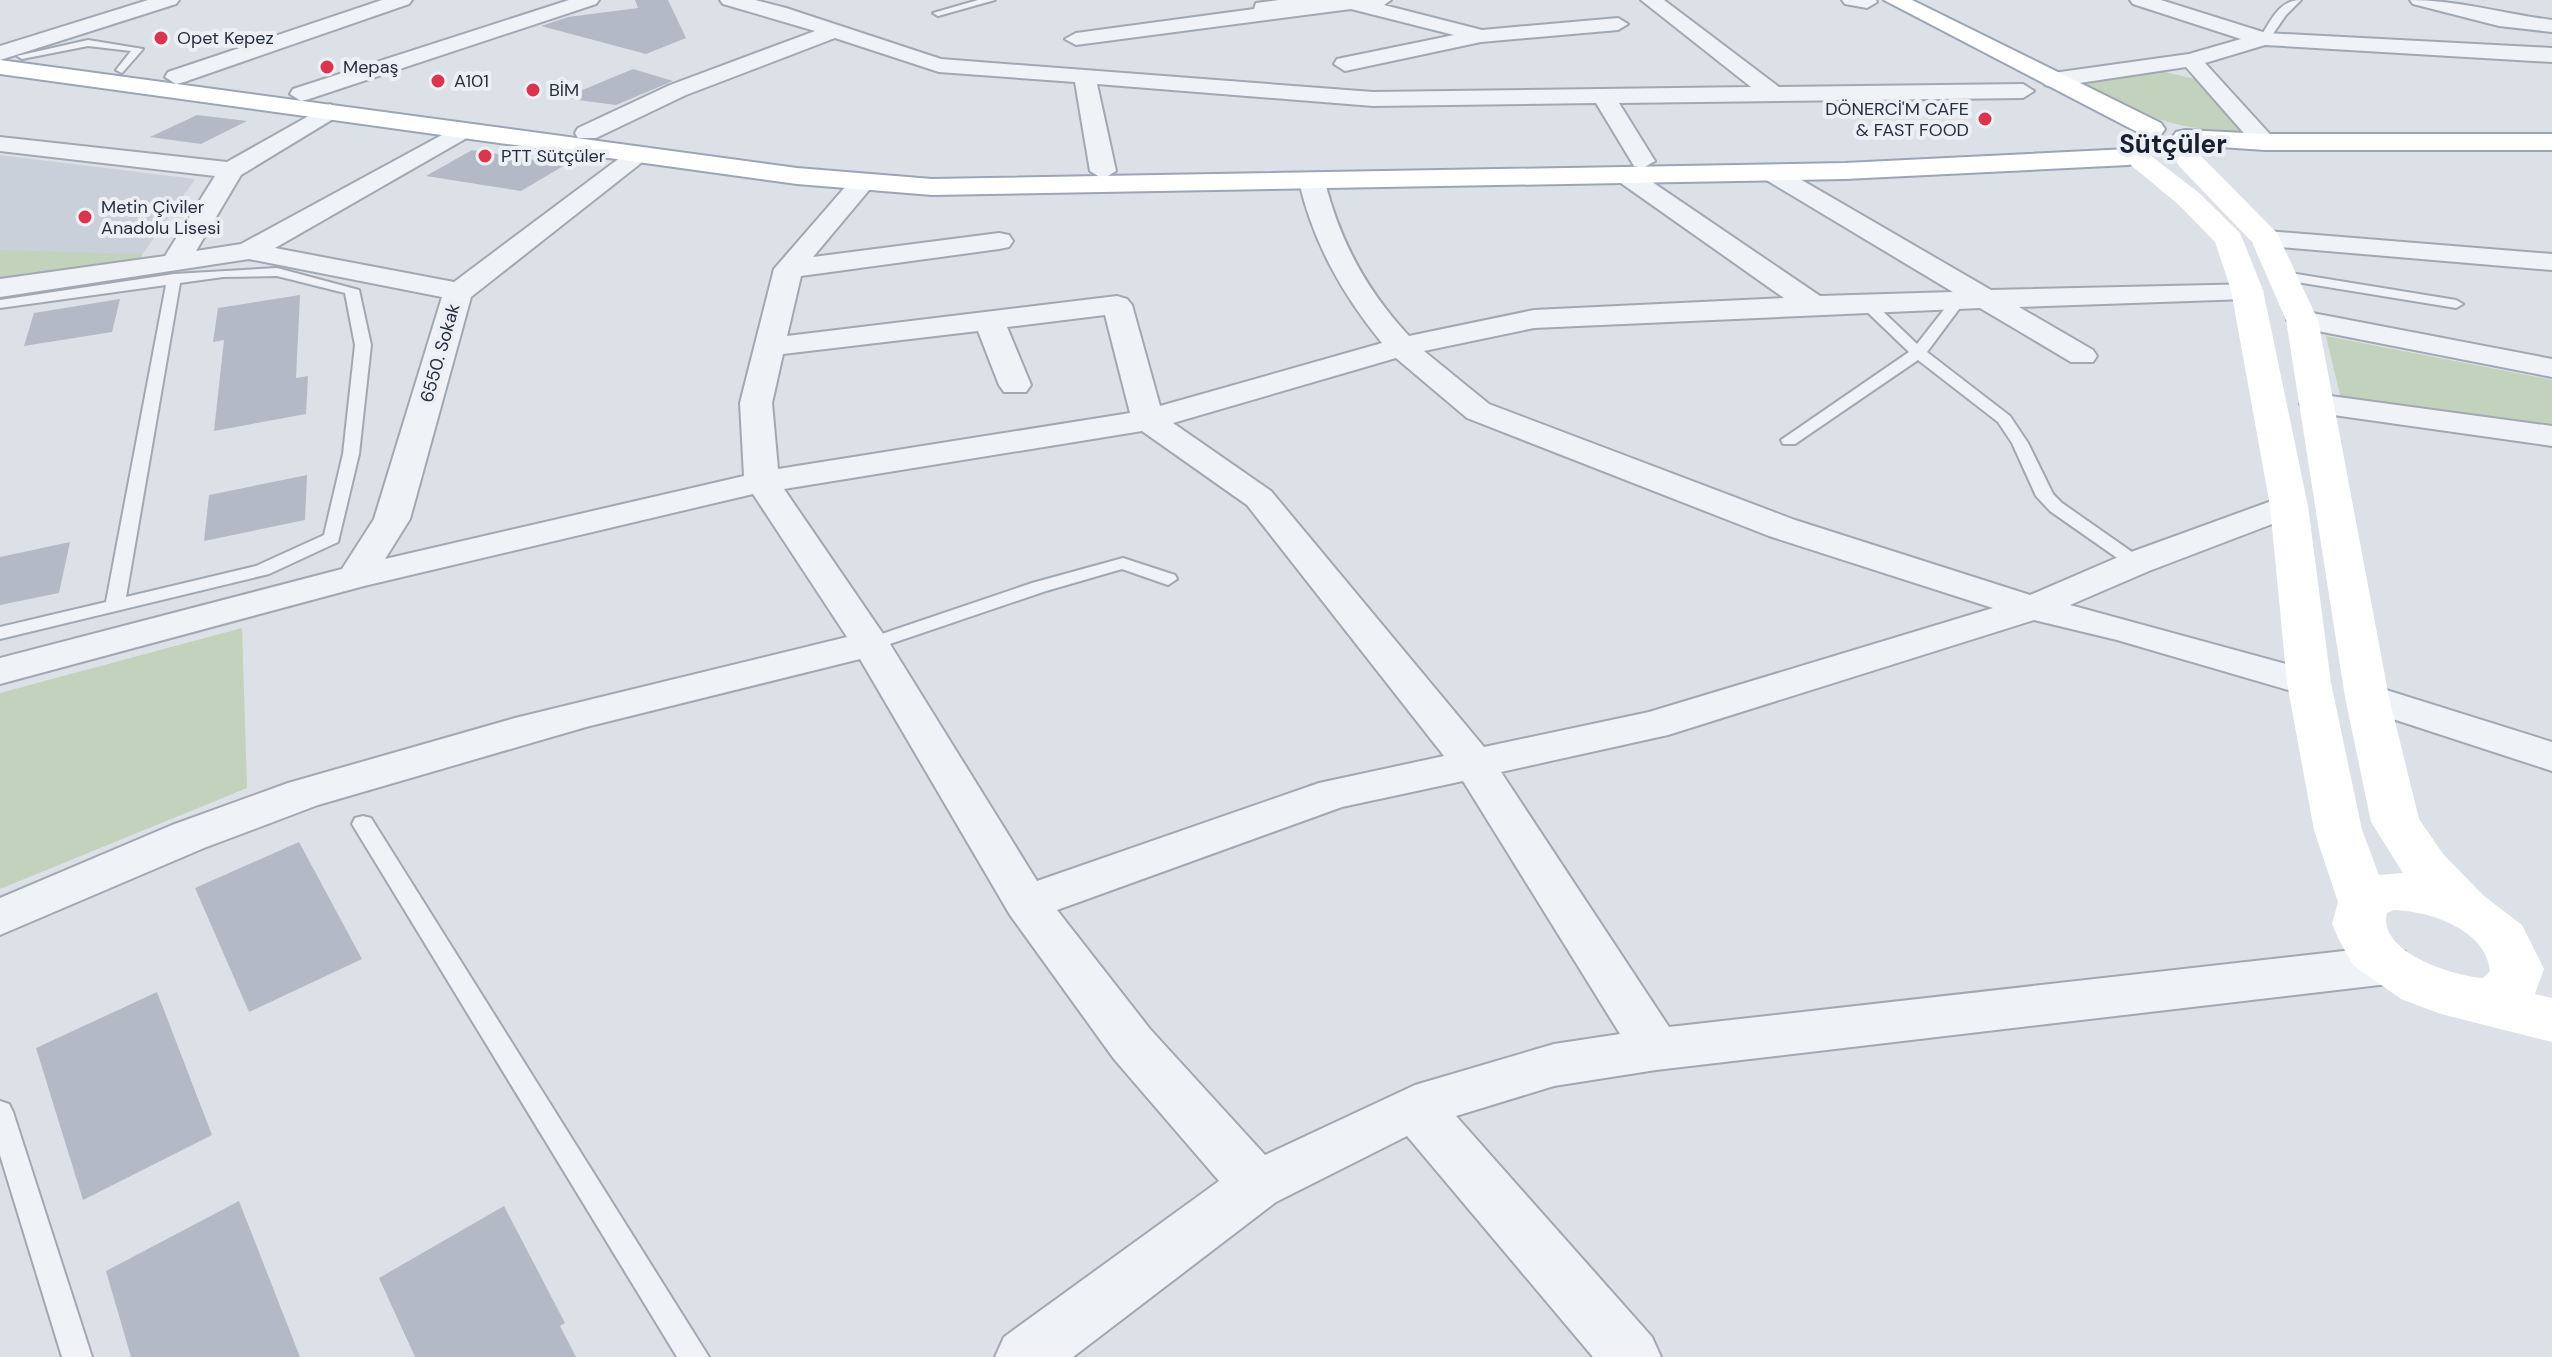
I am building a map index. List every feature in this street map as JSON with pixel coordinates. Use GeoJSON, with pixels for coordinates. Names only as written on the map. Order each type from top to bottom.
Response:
{"type":"FeatureCollection","features":[{"type":"Feature","properties":{"kind":"main road"},"geometry":{"type":"LineString","coordinates":[[1895,0],[2053,80],[2140,149]]}},
{"type":"Feature","properties":{"kind":"main road"},"geometry":{"type":"LineString","coordinates":[[1861,1],[2048,105]]}},
{"type":"Feature","properties":{"kind":"main road"},"geometry":{"type":"LineString","coordinates":[[5,57],[870,168],[1103,171],[1635,168],[1772,173],[2140,149]]}},
{"type":"Feature","properties":{"kind":"main road"},"geometry":{"type":"LineString","coordinates":[[5,57],[330,111],[638,156],[862,183],[1010,187],[1312,182],[2103,143],[2190,153],[2552,160]]}},
{"type":"Feature","properties":{"kind":"main road"},"geometry":{"type":"LineString","coordinates":[[2103,143],[2102,135],[2116,129],[2140,149],[2229,239],[2247,290],[2289,506],[2309,683],[2338,830],[2364,902]]}},
{"type":"Feature","properties":{"kind":"main road"},"geometry":{"type":"LineString","coordinates":[[2190,153],[2265,142],[2552,142]]}},
{"type":"Feature","properties":{"kind":"main road"},"geometry":{"type":"LineString","coordinates":[[2190,153],[2266,239],[2302,320],[2367,697],[2395,822],[2425,867],[2466,909],[2532,961],[2512,986],[2487,998],[2468,998]]}},
{"type":"Feature","properties":{"kind":"main road"},"geometry":{"type":"LineString","coordinates":[[2466,909],[2446,900],[2406,891],[2389,891],[2364,902],[2358,924],[2373,951],[2388,965],[2426,987],[2552,1020]]}},
{"type":"Feature","properties":{"kind":"street"},"geometry":{"type":"LineString","coordinates":[[5,57],[169,0]]}},
{"type":"Feature","properties":{"kind":"street"},"geometry":{"type":"LineString","coordinates":[[176,77],[402,0]]}},
{"type":"Feature","properties":{"kind":"street"},"geometry":{"type":"LineString","coordinates":[[301,94],[589,0]]}},
{"type":"Feature","properties":{"kind":"street"},"geometry":{"type":"LineString","coordinates":[[730,0],[779,12],[939,65],[1373,99],[2023,91]]}},
{"type":"Feature","properties":{"kind":"street"},"geometry":{"type":"LineString","coordinates":[[779,12],[817,0]]}},
{"type":"Feature","properties":{"kind":"street"},"geometry":{"type":"LineString","coordinates":[[1196,0],[1289,5],[1354,4],[1381,0]]}},
{"type":"Feature","properties":{"kind":"street"},"geometry":{"type":"LineString","coordinates":[[1651,0],[1772,93]]}},
{"type":"Feature","properties":{"kind":"street"},"geometry":{"type":"LineString","coordinates":[[2140,0],[2264,39],[2547,57]]}},
{"type":"Feature","properties":{"kind":"street"},"geometry":{"type":"LineString","coordinates":[[2420,0],[2499,10],[2552,26]]}},
{"type":"Feature","properties":{"kind":"street"},"geometry":{"type":"LineString","coordinates":[[1354,4],[1481,36]]}},
{"type":"Feature","properties":{"kind":"street"},"geometry":{"type":"LineString","coordinates":[[1076,39],[1289,5]]}},
{"type":"Feature","properties":{"kind":"street"},"geometry":{"type":"LineString","coordinates":[[1456,6],[1466,12],[1481,36],[1501,99]]}},
{"type":"Feature","properties":{"kind":"street"},"geometry":{"type":"LineString","coordinates":[[2499,10],[2547,57]]}},
{"type":"Feature","properties":{"kind":"street"},"geometry":{"type":"LineString","coordinates":[[1034,74],[1100,15],[1112,11]]}},
{"type":"Feature","properties":{"kind":"street"},"geometry":{"type":"LineString","coordinates":[[1345,64],[1481,36],[1618,24]]}},
{"type":"Feature","properties":{"kind":"street"},"geometry":{"type":"LineString","coordinates":[[1170,26],[1207,84]]}},
{"type":"Feature","properties":{"kind":"street"},"geometry":{"type":"LineString","coordinates":[[587,133],[678,90],[836,30]]}},
{"type":"Feature","properties":{"kind":"street"},"geometry":{"type":"LineString","coordinates":[[2053,80],[2191,60],[2264,39]]}},
{"type":"Feature","properties":{"kind":"street"},"geometry":{"type":"LineString","coordinates":[[2191,60],[2265,142]]}},
{"type":"Feature","properties":{"kind":"street"},"geometry":{"type":"LineString","coordinates":[[1085,78],[1103,171]]}},
{"type":"Feature","properties":{"kind":"street"},"geometry":{"type":"LineString","coordinates":[[1604,97],[1635,168],[1815,306]]}},
{"type":"Feature","properties":{"kind":"street"},"geometry":{"type":"LineString","coordinates":[[175,271],[231,170],[330,111]]}},
{"type":"Feature","properties":{"kind":"street"},"geometry":{"type":"LineString","coordinates":[[0,288],[175,271],[249,251],[464,130]]}},
{"type":"Feature","properties":{"kind":"street"},"geometry":{"type":"LineString","coordinates":[[0,144],[231,170]]}},
{"type":"Feature","properties":{"kind":"street","name":"6550. Sokak"},"geometry":{"type":"LineString","coordinates":[[356,577],[392,519],[458,293],[638,156]]}},
{"type":"Feature","properties":{"kind":"street"},"geometry":{"type":"LineString","coordinates":[[1772,173],[1971,300],[2082,356]]}},
{"type":"Feature","properties":{"kind":"street"},"geometry":{"type":"LineString","coordinates":[[1312,182],[1324,231],[1353,285],[1404,346],[1448,390],[1478,411],[1782,528],[2032,608],[2126,630],[2309,683]]}},
{"type":"Feature","properties":{"kind":"street"},"geometry":{"type":"LineString","coordinates":[[862,183],[788,269],[756,403],[762,482],[871,644],[1026,903],[1132,1044],[1257,1185]]}},
{"type":"Feature","properties":{"kind":"street"},"geometry":{"type":"LineString","coordinates":[[2266,239],[2552,262]]}},
{"type":"Feature","properties":{"kind":"street"},"geometry":{"type":"LineString","coordinates":[[788,269],[999,241]]}},
{"type":"Feature","properties":{"kind":"street"},"geometry":{"type":"LineString","coordinates":[[249,251],[419,282],[458,293]]}},
{"type":"Feature","properties":{"kind":"street"},"geometry":{"type":"LineString","coordinates":[[0,671],[356,577],[762,482],[1148,420],[1404,346],[1534,319],[1681,310],[2247,290]]}},
{"type":"Feature","properties":{"kind":"street"},"geometry":{"type":"LineString","coordinates":[[769,347],[1117,305],[1148,420],[1259,498],[1474,764],[1656,1049]]}},
{"type":"Feature","properties":{"kind":"street"},"geometry":{"type":"LineString","coordinates":[[989,320],[1015,385]]}},
{"type":"Feature","properties":{"kind":"street"},"geometry":{"type":"LineString","coordinates":[[2302,320],[2552,368]]}},
{"type":"Feature","properties":{"kind":"street"},"geometry":{"type":"LineString","coordinates":[[2316,404],[2552,436]]}},
{"type":"Feature","properties":{"kind":"street"},"geometry":{"type":"LineString","coordinates":[[1026,903],[1334,794],[1653,725],[2032,608],[2136,563],[2289,506]]}},
{"type":"Feature","properties":{"kind":"street"},"geometry":{"type":"LineString","coordinates":[[0,917],[205,831],[302,795],[605,706],[871,644]]}},
{"type":"Feature","properties":{"kind":"street"},"geometry":{"type":"LineString","coordinates":[[2367,697],[2552,757]]}},
{"type":"Feature","properties":{"kind":"street"},"geometry":{"type":"LineString","coordinates":[[1025,1357],[1257,1185],[1415,1107],[1554,1065],[1656,1049],[2388,965]]}},
{"type":"Feature","properties":{"kind":"street"},"geometry":{"type":"LineString","coordinates":[[1415,1107],[1631,1357]]}},
{"type":"Feature","properties":{"kind":"lane"},"geometry":{"type":"LineString","coordinates":[[938,13],[990,0]]}},
{"type":"Feature","properties":{"kind":"lane"},"geometry":{"type":"LineString","coordinates":[[2264,39],[2279,21],[2282,11],[2296,0]]}},
{"type":"Feature","properties":{"kind":"lane"},"geometry":{"type":"LineString","coordinates":[[115,604],[175,271]]}},
{"type":"Feature","properties":{"kind":"lane"},"geometry":{"type":"LineString","coordinates":[[0,304],[175,271],[277,272],[352,290],[363,345],[351,454],[332,538],[262,570],[0,633]]}},
{"type":"Feature","properties":{"kind":"lane"},"geometry":{"type":"LineString","coordinates":[[2284,276],[2456,304]]}},
{"type":"Feature","properties":{"kind":"lane"},"geometry":{"type":"LineString","coordinates":[[1789,440],[1918,353],[1971,300]]}},
{"type":"Feature","properties":{"kind":"lane"},"geometry":{"type":"LineString","coordinates":[[1867,304],[1918,353],[2004,419],[2020,443],[2045,496],[2056,507],[2136,563]]}},
{"type":"Feature","properties":{"kind":"lane"},"geometry":{"type":"LineString","coordinates":[[871,644],[1039,587],[1123,563],[1168,579]]}},
{"type":"Feature","properties":{"kind":"lane"},"geometry":{"type":"LineString","coordinates":[[363,824],[694,1357]]}},
{"type":"Feature","properties":{"kind":"lane"},"geometry":{"type":"LineString","coordinates":[[0,1112],[77,1357]]}},
{"type":"Feature","properties":{"kind":"shaded area","name":"Metin Çiviler Anadolu Lisesi"},"geometry":{"type":"Polygon","coordinates":[[[0,155],[195,179],[138,261],[0,280],[0,155]]]}},
{"type":"Feature","properties":{"kind":"green space"},"geometry":{"type":"Polygon","coordinates":[[[2147,68],[2204,81],[2249,133],[2202,129],[2160,120],[2120,103],[2079,79],[2147,68]]]}},
{"type":"Feature","properties":{"kind":"green space"},"geometry":{"type":"Polygon","coordinates":[[[0,250],[143,254],[138,261],[0,280],[0,250]]]}},
{"type":"Feature","properties":{"kind":"green space"},"geometry":{"type":"Polygon","coordinates":[[[2326,336],[2552,380],[2552,433],[2341,399],[2326,336]]]}},
{"type":"Feature","properties":{"kind":"green space"},"geometry":{"type":"Polygon","coordinates":[[[242,628],[247,788],[0,889],[0,693],[242,628]]]}},
{"type":"Feature","properties":{"kind":"building"},"geometry":{"type":"Polygon","coordinates":[[[635,0],[668,0],[686,38],[646,54],[541,26],[568,17],[638,8],[635,0]]]}},
{"type":"Feature","properties":{"kind":"building"},"geometry":{"type":"Polygon","coordinates":[[[633,69],[673,81],[616,105],[563,98],[633,69]]]}},
{"type":"Feature","properties":{"kind":"building"},"geometry":{"type":"Polygon","coordinates":[[[197,115],[247,121],[201,144],[150,137],[197,115]]]}},
{"type":"Feature","properties":{"kind":"building"},"geometry":{"type":"Polygon","coordinates":[[[472,150],[565,165],[521,191],[426,176],[472,150]]]}},
{"type":"Feature","properties":{"kind":"building"},"geometry":{"type":"Polygon","coordinates":[[[300,295],[296,378],[308,376],[306,414],[214,431],[224,340],[213,342],[218,308],[300,295]]]}},
{"type":"Feature","properties":{"kind":"building"},"geometry":{"type":"Polygon","coordinates":[[[120,299],[112,332],[24,346],[34,313],[120,299]]]}},
{"type":"Feature","properties":{"kind":"building"},"geometry":{"type":"Polygon","coordinates":[[[307,475],[305,520],[204,541],[209,495],[307,475]]]}},
{"type":"Feature","properties":{"kind":"building"},"geometry":{"type":"Polygon","coordinates":[[[70,542],[59,593],[0,605],[0,557],[70,542]]]}},
{"type":"Feature","properties":{"kind":"building"},"geometry":{"type":"Polygon","coordinates":[[[299,842],[362,959],[249,1012],[195,888],[299,842]]]}},
{"type":"Feature","properties":{"kind":"building"},"geometry":{"type":"Polygon","coordinates":[[[157,992],[212,1135],[83,1200],[36,1048],[157,992]]]}},
{"type":"Feature","properties":{"kind":"building"},"geometry":{"type":"Polygon","coordinates":[[[239,1201],[300,1357],[131,1357],[106,1271],[239,1201]]]}},
{"type":"Feature","properties":{"kind":"building"},"geometry":{"type":"Polygon","coordinates":[[[504,1206],[565,1323],[560,1326],[576,1357],[415,1357],[379,1278],[504,1206]]]}},
{"type":"Feature","properties":{"kind":"place","name":"Opet Kepez"},"geometry":{"type":"Point","coordinates":[161,38]}},
{"type":"Feature","properties":{"kind":"place","name":"Mepaş"},"geometry":{"type":"Point","coordinates":[327,67]}},
{"type":"Feature","properties":{"kind":"place","name":"A101"},"geometry":{"type":"Point","coordinates":[438,81]}},
{"type":"Feature","properties":{"kind":"place","name":"BİM"},"geometry":{"type":"Point","coordinates":[533,90]}},
{"type":"Feature","properties":{"kind":"place","name":"DÖNERCİ'M CAFE & FAST FOOD"},"geometry":{"type":"Point","coordinates":[1985,119]}},
{"type":"Feature","properties":{"kind":"place","name":"PTT Sütçüler"},"geometry":{"type":"Point","coordinates":[485,156]}},
{"type":"Feature","properties":{"kind":"place","name":"Metin Çiviler Anadolu Lisesi"},"geometry":{"type":"Point","coordinates":[85,217]}},
{"type":"Feature","properties":{"kind":"district","name":"Sütçüler"},"geometry":{"type":"Point","coordinates":[2173,144]}}]}
